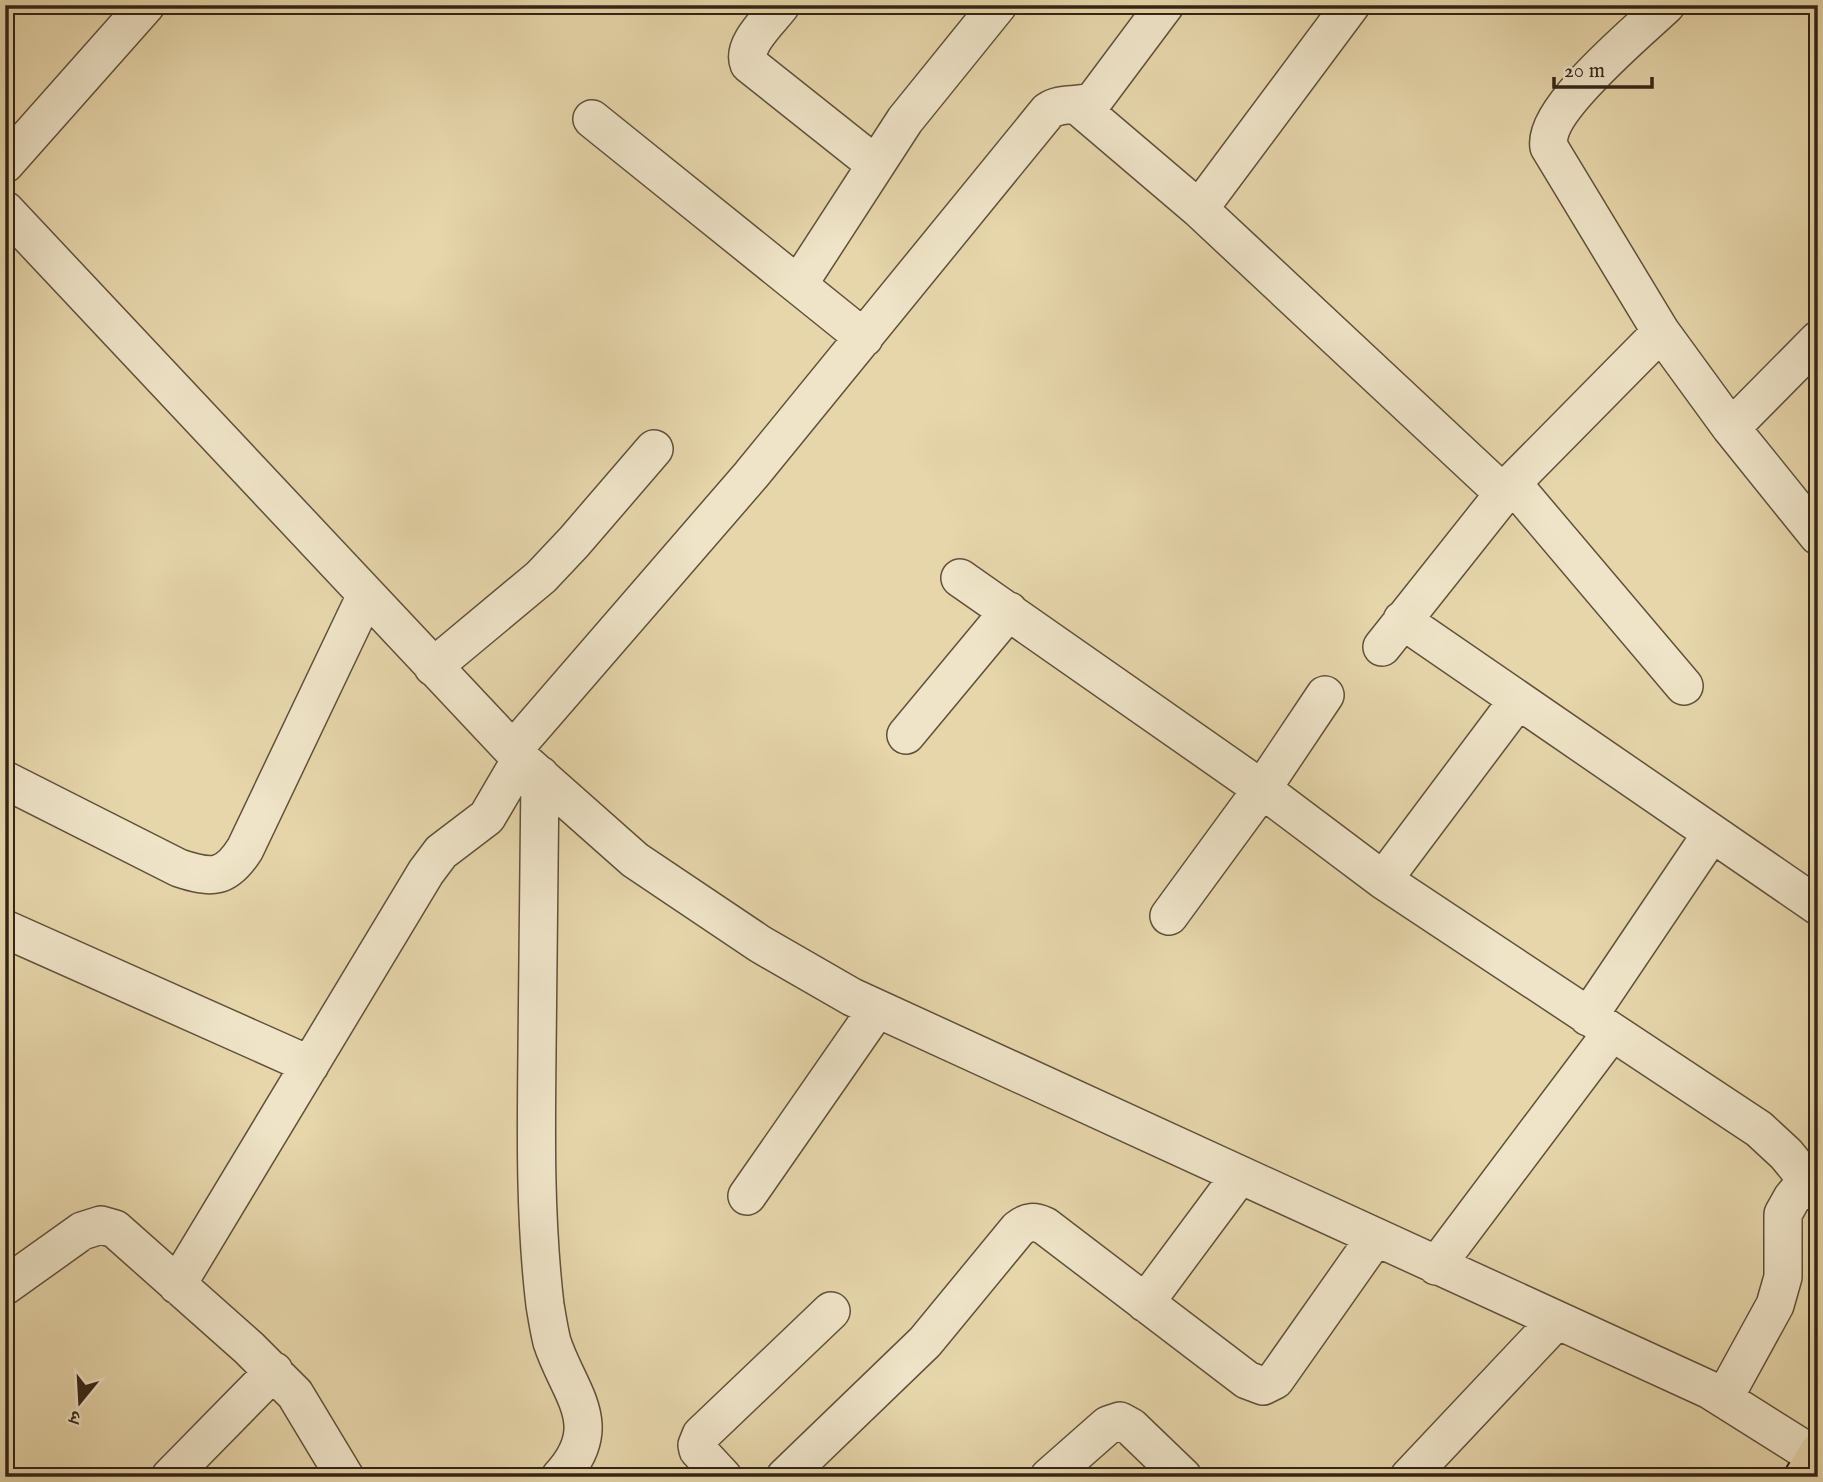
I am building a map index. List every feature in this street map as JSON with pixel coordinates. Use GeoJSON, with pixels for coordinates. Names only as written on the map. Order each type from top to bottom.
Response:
{"type":"FeatureCollection","features":[{"type":"Feature","properties":{"kind":"street"},"geometry":{"type":"LineString","coordinates":[[5,164],[146,5]]}},
{"type":"Feature","properties":{"kind":"street"},"geometry":{"type":"LineString","coordinates":[[781,5],[751,45],[747,58],[749,64],[876,165]]}},
{"type":"Feature","properties":{"kind":"street"},"geometry":{"type":"LineString","coordinates":[[798,285],[905,120],[998,5]]}},
{"type":"Feature","properties":{"kind":"street"},"geometry":{"type":"LineString","coordinates":[[177,1285],[433,862],[447,847],[487,817],[525,761],[751,475],[1048,111],[1060,105],[1079,106],[1094,100],[1165,5]]}},
{"type":"Feature","properties":{"kind":"street"},"geometry":{"type":"LineString","coordinates":[[1199,209],[1351,5]]}},
{"type":"Feature","properties":{"kind":"street"},"geometry":{"type":"LineString","coordinates":[[1666,5],[1589,77],[1556,121],[1548,139],[1555,158],[1661,332],[1731,428],[1818,536]]}},
{"type":"Feature","properties":{"kind":"street"},"geometry":{"type":"LineString","coordinates":[[1079,106],[1199,209],[1508,488],[1684,686]]}},
{"type":"Feature","properties":{"kind":"street"},"geometry":{"type":"LineString","coordinates":[[592,119],[864,338]]}},
{"type":"Feature","properties":{"kind":"street"},"geometry":{"type":"LineString","coordinates":[[5,210],[433,667],[525,761],[635,860],[760,944],[852,997],[1710,1390],[1814,1461]]}},
{"type":"Feature","properties":{"kind":"street"},"geometry":{"type":"LineString","coordinates":[[1661,332],[1508,488],[1392,634],[1518,700],[1818,906]]}},
{"type":"Feature","properties":{"kind":"street"},"geometry":{"type":"LineString","coordinates":[[1731,428],[1818,340]]}},
{"type":"Feature","properties":{"kind":"street"},"geometry":{"type":"LineString","coordinates":[[433,667],[541,577],[654,449]]}},
{"type":"Feature","properties":{"kind":"street"},"geometry":{"type":"LineString","coordinates":[[960,578],[1262,789],[1383,880],[1759,1129],[1786,1154],[1812,1186],[1787,1205],[1783,1214],[1783,1277],[1775,1305],[1724,1398]]}},
{"type":"Feature","properties":{"kind":"street"},"geometry":{"type":"LineString","coordinates":[[5,780],[179,868],[196,874],[225,873],[245,849],[366,595]]}},
{"type":"Feature","properties":{"kind":"street"},"geometry":{"type":"LineString","coordinates":[[906,735],[1009,611]]}},
{"type":"Feature","properties":{"kind":"street"},"geometry":{"type":"LineString","coordinates":[[1169,916],[1262,789],[1325,695]]}},
{"type":"Feature","properties":{"kind":"street"},"geometry":{"type":"LineString","coordinates":[[1383,880],[1518,700]]}},
{"type":"Feature","properties":{"kind":"street"},"geometry":{"type":"LineString","coordinates":[[525,761],[537,1183],[545,1304],[553,1344],[583,1414],[584,1432],[581,1448],[573,1463],[560,1477]]}},
{"type":"Feature","properties":{"kind":"street"},"geometry":{"type":"LineString","coordinates":[[1436,1266],[1600,1025],[1712,833]]}},
{"type":"Feature","properties":{"kind":"street"},"geometry":{"type":"LineString","coordinates":[[5,929],[310,1065]]}},
{"type":"Feature","properties":{"kind":"street"},"geometry":{"type":"LineString","coordinates":[[747,1196],[877,1009]]}},
{"type":"Feature","properties":{"kind":"street"},"geometry":{"type":"LineString","coordinates":[[1145,1303],[1240,1175]]}},
{"type":"Feature","properties":{"kind":"street"},"geometry":{"type":"LineString","coordinates":[[785,1477],[925,1342],[1018,1229],[1028,1222],[1045,1226],[1247,1380],[1268,1385],[1275,1380],[1375,1238]]}},
{"type":"Feature","properties":{"kind":"street"},"geometry":{"type":"LineString","coordinates":[[5,1286],[82,1231],[101,1225],[115,1229],[274,1371],[295,1394],[345,1477]]}},
{"type":"Feature","properties":{"kind":"street"},"geometry":{"type":"LineString","coordinates":[[723,1477],[698,1450],[701,1435],[831,1311]]}},
{"type":"Feature","properties":{"kind":"street"},"geometry":{"type":"LineString","coordinates":[[1409,1477],[1556,1321]]}},
{"type":"Feature","properties":{"kind":"street"},"geometry":{"type":"LineString","coordinates":[[170,1477],[274,1371]]}},
{"type":"Feature","properties":{"kind":"street"},"geometry":{"type":"LineString","coordinates":[[1049,1477],[1108,1425],[1120,1421],[1131,1427],[1183,1477]]}}]}
